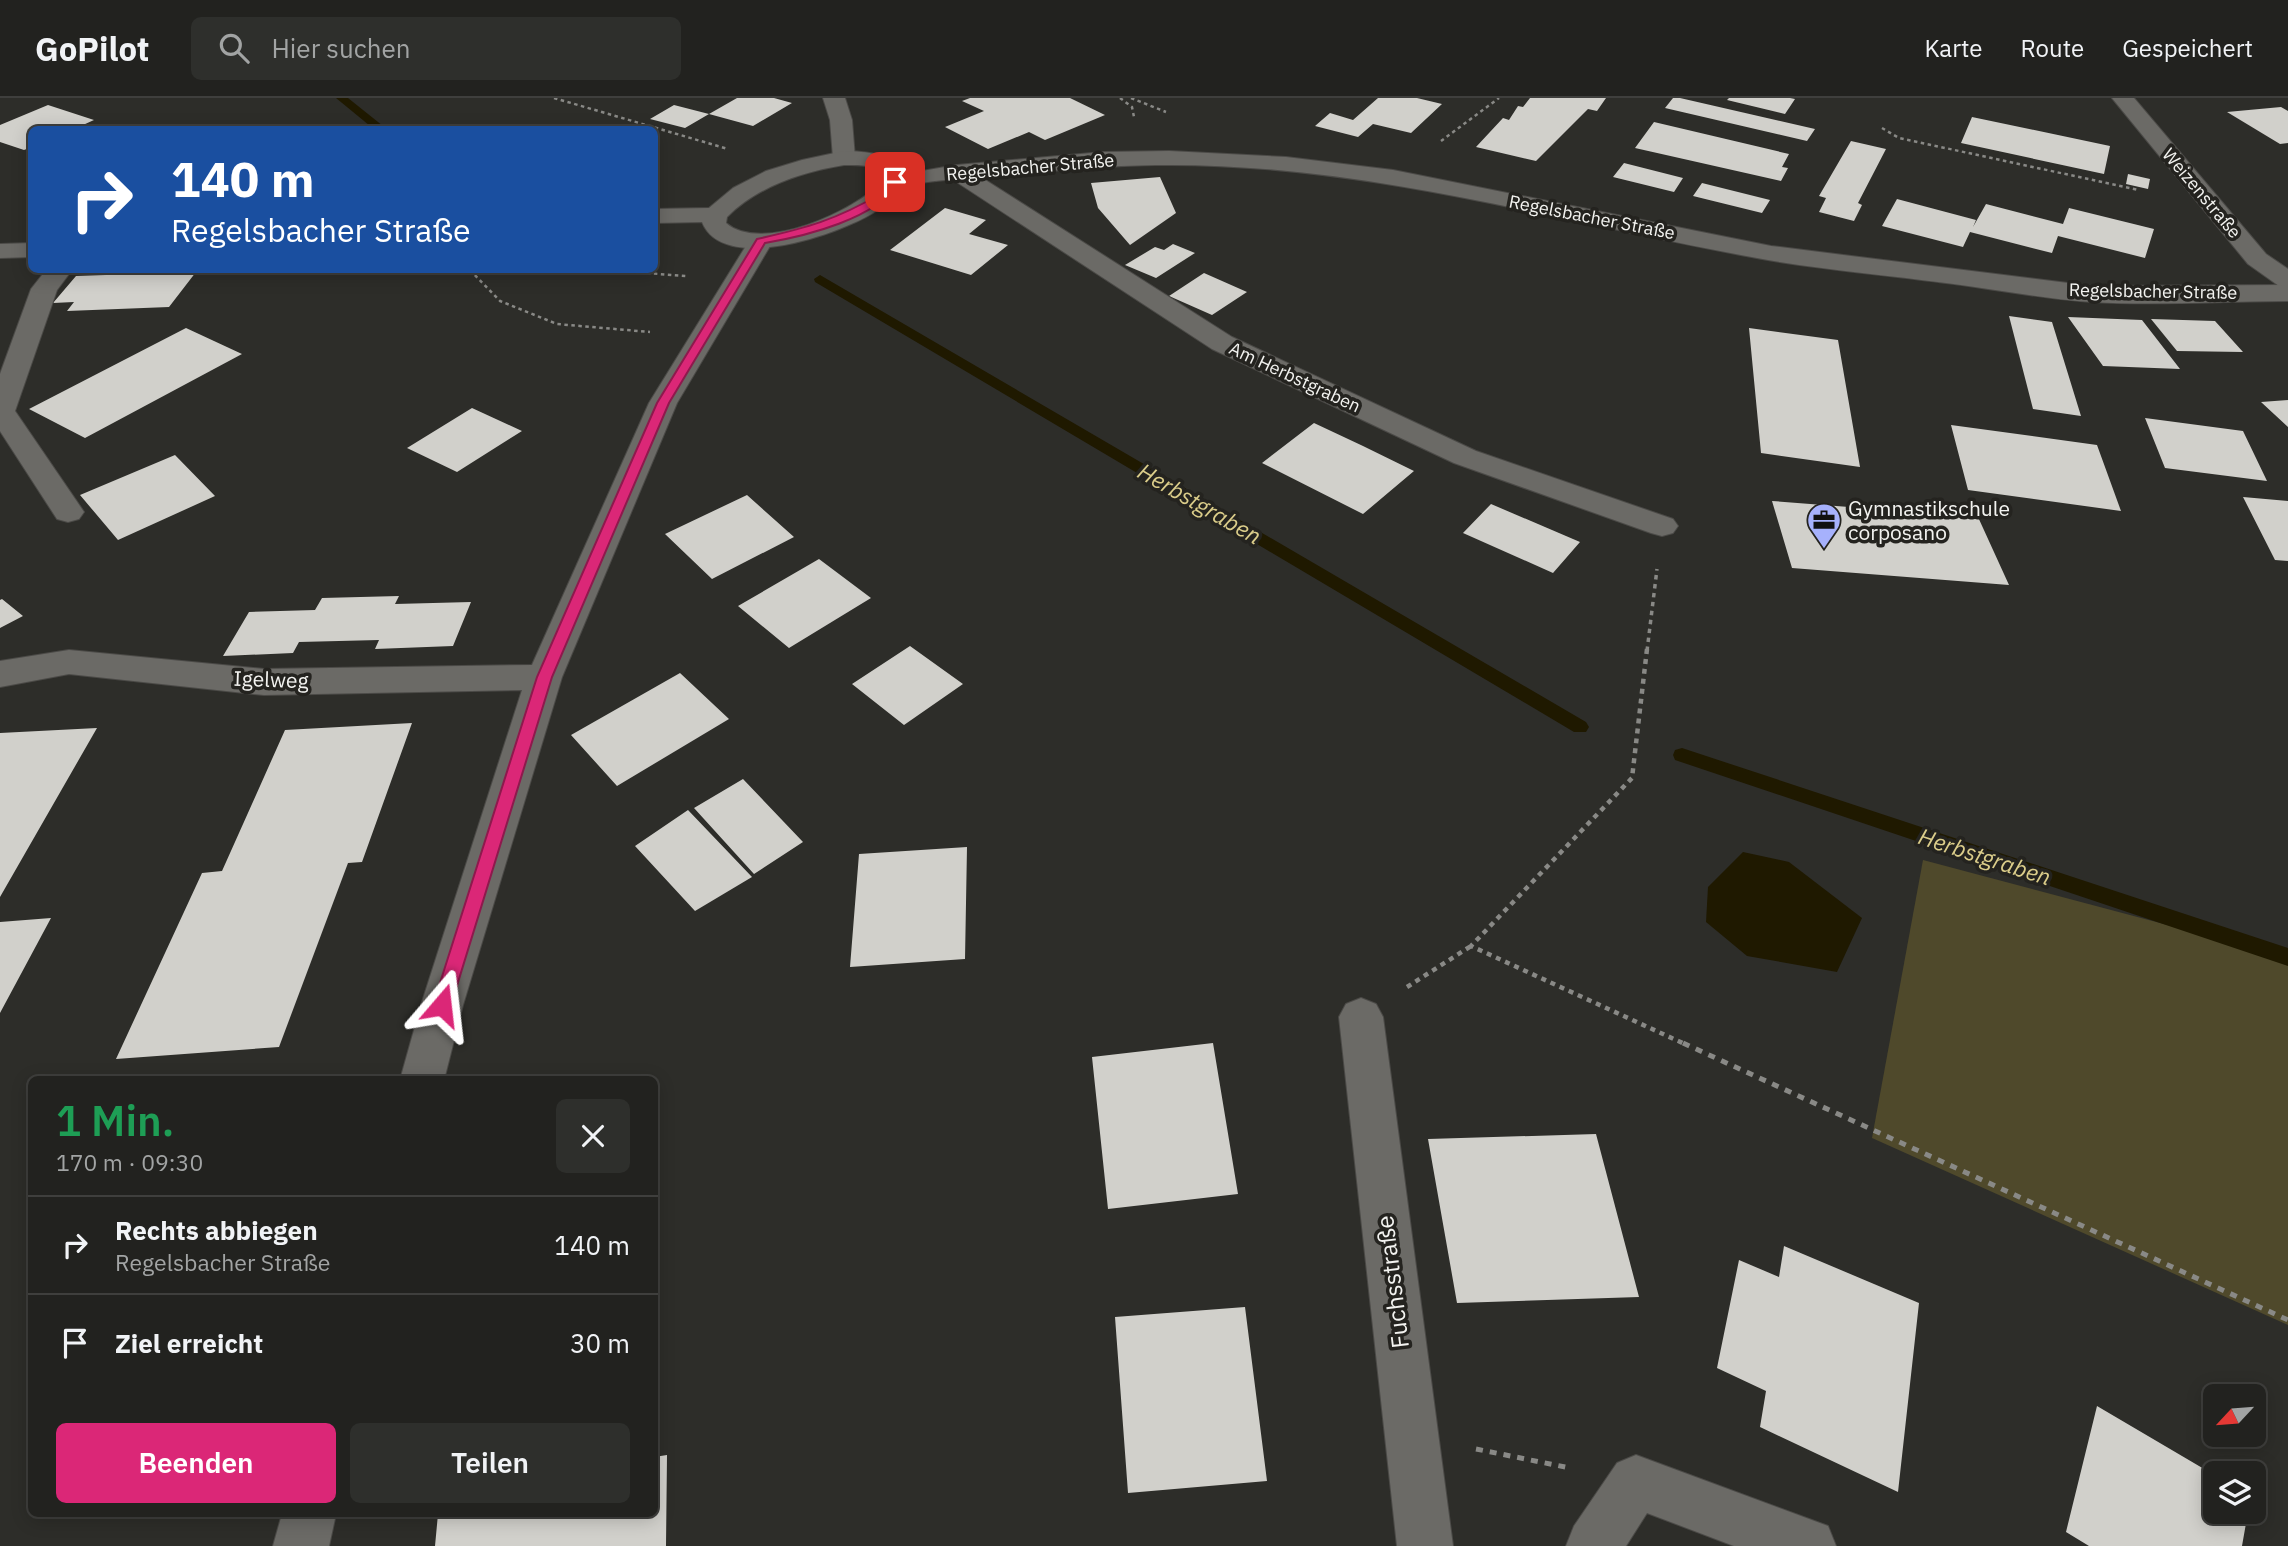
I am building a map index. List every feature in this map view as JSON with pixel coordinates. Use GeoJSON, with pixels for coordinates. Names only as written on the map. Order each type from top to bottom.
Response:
{"type":"FeatureCollection","features":[{"type":"Feature","properties":{"kind":"street"},"geometry":{"type":"LineString","coordinates":[[834,98],[841,120],[844,158]]}},
{"type":"Feature","properties":{"kind":"street","name":"Weizenstraße"},"geometry":{"type":"LineString","coordinates":[[2119,102],[2257,259],[2288,281]]}},
{"type":"Feature","properties":{"kind":"street"},"geometry":{"type":"LineString","coordinates":[[658,216],[715,215],[739,193],[808,165],[844,158],[871,159],[884,164],[892,171],[895,182],[888,193],[841,219],[800,234],[761,241],[737,239],[723,234],[714,225],[715,215]]}},
{"type":"Feature","properties":{"kind":"street","name":"Regelsbacher Straße"},"geometry":{"type":"LineString","coordinates":[[895,182],[957,172],[1103,159],[1169,158],[1286,164],[1393,177],[1772,253],[2092,294],[2288,293]]}},
{"type":"Feature","properties":{"kind":"street","name":"Am Herbstgraben"},"geometry":{"type":"LineString","coordinates":[[957,172],[1222,343],[1465,457],[1662,526]]}},
{"type":"Feature","properties":{"kind":"street"},"geometry":{"type":"LineString","coordinates":[[423,1076],[442,1005],[544,677],[663,403],[761,241]]}},
{"type":"Feature","properties":{"kind":"street"},"geometry":{"type":"LineString","coordinates":[[0,251],[28,250]]}},
{"type":"Feature","properties":{"kind":"street"},"geometry":{"type":"LineString","coordinates":[[57,273],[44,289],[1,411],[68,512]]}},
{"type":"Feature","properties":{"kind":"street","name":"Igelweg"},"geometry":{"type":"LineString","coordinates":[[0,674],[69,662],[264,682],[544,677]]}},
{"type":"Feature","properties":{"kind":"street","name":"Fuchsstraße"},"geometry":{"type":"LineString","coordinates":[[1361,1017],[1425,1546]]}},
{"type":"Feature","properties":{"kind":"street"},"geometry":{"type":"LineString","coordinates":[[1594,1546],[1636,1482],[1808,1546]]}},
{"type":"Feature","properties":{"kind":"street"},"geometry":{"type":"LineString","coordinates":[[301,1546],[308,1517]]}},
{"type":"Feature","properties":{"kind":"path"},"geometry":{"type":"LineString","coordinates":[[554,98],[649,126]]}},
{"type":"Feature","properties":{"kind":"path"},"geometry":{"type":"LineString","coordinates":[[1120,98],[1132,107]]}},
{"type":"Feature","properties":{"kind":"path"},"geometry":{"type":"LineString","coordinates":[[1444,140],[1499,98]]}},
{"type":"Feature","properties":{"kind":"path"},"geometry":{"type":"LineString","coordinates":[[1882,128],[1899,138],[2212,205]]}},
{"type":"Feature","properties":{"kind":"path"},"geometry":{"type":"LineString","coordinates":[[658,129],[792,171]]}},
{"type":"Feature","properties":{"kind":"path"},"geometry":{"type":"LineString","coordinates":[[473,273],[500,302],[557,324],[703,336]]}},
{"type":"Feature","properties":{"kind":"path"},"geometry":{"type":"LineString","coordinates":[[645,273],[739,280]]}},
{"type":"Feature","properties":{"kind":"path"},"geometry":{"type":"LineString","coordinates":[[1361,1017],[1471,946],[1632,778],[1662,526]]}},
{"type":"Feature","properties":{"kind":"path"},"geometry":{"type":"LineString","coordinates":[[1471,946],[2288,1320]]}},
{"type":"Feature","properties":{"kind":"path"},"geometry":{"type":"LineString","coordinates":[[1410,1436],[1636,1482]]}},
{"type":"Feature","properties":{"kind":"shaded area"},"geometry":{"type":"Polygon","coordinates":[[[1743,852],[1789,862],[1862,918],[1837,972],[1747,956],[1706,922],[1708,887],[1743,852]]]}},
{"type":"Feature","properties":{"kind":"shaded area"},"geometry":{"type":"Polygon","coordinates":[[[1923,860],[2288,957],[2288,1325],[1872,1138],[1923,860]]]}},
{"type":"Feature","properties":{"kind":"building"},"geometry":{"type":"Polygon","coordinates":[[[737,98],[774,98],[792,103],[753,126],[709,114],[737,98]]]}},
{"type":"Feature","properties":{"kind":"building"},"geometry":{"type":"Polygon","coordinates":[[[970,98],[1070,98],[1105,115],[1045,140],[1029,132],[988,149],[945,127],[984,111],[962,101],[970,98]]]}},
{"type":"Feature","properties":{"kind":"building"},"geometry":{"type":"Polygon","coordinates":[[[1378,98],[1417,98],[1442,104],[1411,133],[1373,124],[1358,137],[1315,126],[1330,113],[1353,120],[1378,98]]]}},
{"type":"Feature","properties":{"kind":"building"},"geometry":{"type":"Polygon","coordinates":[[[1530,98],[1606,98],[1597,111],[1588,109],[1536,161],[1476,147],[1503,118],[1509,120],[1518,106],[1523,107],[1530,98]]]}},
{"type":"Feature","properties":{"kind":"building"},"geometry":{"type":"Polygon","coordinates":[[[1673,98],[1815,129],[1807,141],[1665,108],[1673,98]]]}},
{"type":"Feature","properties":{"kind":"building"},"geometry":{"type":"Polygon","coordinates":[[[1795,99],[1785,114],[1727,100],[1795,99]]]}},
{"type":"Feature","properties":{"kind":"building"},"geometry":{"type":"Polygon","coordinates":[[[48,105],[94,120],[81,126],[28,126],[28,148],[24,150],[0,142],[0,125],[48,105]]]}},
{"type":"Feature","properties":{"kind":"building"},"geometry":{"type":"Polygon","coordinates":[[[674,105],[709,114],[685,128],[650,119],[674,105]]]}},
{"type":"Feature","properties":{"kind":"building"},"geometry":{"type":"Polygon","coordinates":[[[2281,107],[2288,111],[2288,143],[2280,144],[2227,112],[2281,107]]]}},
{"type":"Feature","properties":{"kind":"building"},"geometry":{"type":"Polygon","coordinates":[[[1972,117],[2110,146],[2104,174],[1961,143],[1972,117]]]}},
{"type":"Feature","properties":{"kind":"building"},"geometry":{"type":"Polygon","coordinates":[[[1654,122],[1789,154],[1782,167],[1788,168],[1781,181],[1635,148],[1654,122]]]}},
{"type":"Feature","properties":{"kind":"building"},"geometry":{"type":"Polygon","coordinates":[[[1851,141],[1886,149],[1858,203],[1862,205],[1854,221],[1819,212],[1826,198],[1819,196],[1851,141]]]}},
{"type":"Feature","properties":{"kind":"building"},"geometry":{"type":"Polygon","coordinates":[[[1624,163],[1683,178],[1674,192],[1613,177],[1624,163]]]}},
{"type":"Feature","properties":{"kind":"building"},"geometry":{"type":"Polygon","coordinates":[[[2128,174],[2150,179],[2148,189],[2126,184],[2128,174]]]}},
{"type":"Feature","properties":{"kind":"building"},"geometry":{"type":"Polygon","coordinates":[[[1160,177],[1176,213],[1130,245],[1098,208],[1091,183],[1160,177]]]}},
{"type":"Feature","properties":{"kind":"building"},"geometry":{"type":"Polygon","coordinates":[[[1702,183],[1770,200],[1762,213],[1693,196],[1702,183]]]}},
{"type":"Feature","properties":{"kind":"building"},"geometry":{"type":"Polygon","coordinates":[[[1897,199],[1976,220],[1973,227],[1986,204],[2063,224],[2069,208],[2154,229],[2145,258],[2058,236],[2052,253],[1970,232],[1963,247],[1882,226],[1897,199]]]}},
{"type":"Feature","properties":{"kind":"building"},"geometry":{"type":"Polygon","coordinates":[[[945,208],[986,220],[969,234],[1008,245],[971,275],[890,250],[945,208]]]}},
{"type":"Feature","properties":{"kind":"building"},"geometry":{"type":"Polygon","coordinates":[[[1173,244],[1195,253],[1156,278],[1125,265],[1155,247],[1164,250],[1173,244]]]}},
{"type":"Feature","properties":{"kind":"building"},"geometry":{"type":"Polygon","coordinates":[[[195,273],[169,307],[67,311],[74,302],[53,303],[76,276],[195,273]]]}},
{"type":"Feature","properties":{"kind":"building"},"geometry":{"type":"Polygon","coordinates":[[[1204,273],[1247,292],[1212,315],[1169,296],[1204,273]]]}},
{"type":"Feature","properties":{"kind":"building"},"geometry":{"type":"Polygon","coordinates":[[[2009,316],[2052,322],[2081,416],[2033,409],[2009,316]]]}},
{"type":"Feature","properties":{"kind":"building"},"geometry":{"type":"Polygon","coordinates":[[[2068,317],[2142,320],[2180,369],[2103,366],[2068,317]]]}},
{"type":"Feature","properties":{"kind":"building"},"geometry":{"type":"Polygon","coordinates":[[[2151,319],[2215,321],[2243,352],[2177,351],[2151,319]]]}},
{"type":"Feature","properties":{"kind":"building"},"geometry":{"type":"Polygon","coordinates":[[[186,328],[242,354],[85,438],[29,409],[186,328]]]}},
{"type":"Feature","properties":{"kind":"building"},"geometry":{"type":"Polygon","coordinates":[[[1749,328],[1838,340],[1860,467],[1761,453],[1749,328]]]}},
{"type":"Feature","properties":{"kind":"building"},"geometry":{"type":"Polygon","coordinates":[[[2288,400],[2288,427],[2261,402],[2288,400]]]}},
{"type":"Feature","properties":{"kind":"building"},"geometry":{"type":"Polygon","coordinates":[[[472,408],[522,431],[457,472],[407,448],[472,408]]]}},
{"type":"Feature","properties":{"kind":"building"},"geometry":{"type":"Polygon","coordinates":[[[2145,418],[2243,431],[2267,481],[2165,468],[2145,418]]]}},
{"type":"Feature","properties":{"kind":"building"},"geometry":{"type":"Polygon","coordinates":[[[1314,423],[1414,471],[1363,514],[1262,463],[1314,423]]]}},
{"type":"Feature","properties":{"kind":"building"},"geometry":{"type":"Polygon","coordinates":[[[1951,425],[2097,445],[2121,511],[1968,490],[1951,425]]]}},
{"type":"Feature","properties":{"kind":"building"},"geometry":{"type":"Polygon","coordinates":[[[175,455],[215,496],[118,540],[80,495],[175,455]]]}},
{"type":"Feature","properties":{"kind":"building"},"geometry":{"type":"Polygon","coordinates":[[[747,495],[794,537],[712,579],[665,534],[747,495]]]}},
{"type":"Feature","properties":{"kind":"building"},"geometry":{"type":"Polygon","coordinates":[[[2243,497],[2288,501],[2288,561],[2275,560],[2243,497]]]}},
{"type":"Feature","properties":{"kind":"building"},"geometry":{"type":"Polygon","coordinates":[[[1772,501],[1978,517],[2009,585],[1792,568],[1772,501]]]}},
{"type":"Feature","properties":{"kind":"building"},"geometry":{"type":"Polygon","coordinates":[[[1491,504],[1580,542],[1553,573],[1463,533],[1491,504]]]}},
{"type":"Feature","properties":{"kind":"building"},"geometry":{"type":"Polygon","coordinates":[[[819,559],[871,598],[789,648],[738,606],[819,559]]]}},
{"type":"Feature","properties":{"kind":"building"},"geometry":{"type":"Polygon","coordinates":[[[399,596],[395,604],[471,602],[453,646],[375,649],[379,640],[299,642],[293,653],[223,656],[249,612],[315,610],[322,598],[399,596]]]}},
{"type":"Feature","properties":{"kind":"building"},"geometry":{"type":"Polygon","coordinates":[[[0,600],[23,616],[0,628],[0,600]]]}},
{"type":"Feature","properties":{"kind":"building"},"geometry":{"type":"Polygon","coordinates":[[[910,646],[963,684],[904,725],[852,684],[910,646]]]}},
{"type":"Feature","properties":{"kind":"building"},"geometry":{"type":"Polygon","coordinates":[[[680,673],[729,719],[617,786],[571,735],[680,673]]]}},
{"type":"Feature","properties":{"kind":"building"},"geometry":{"type":"Polygon","coordinates":[[[412,723],[362,862],[348,863],[279,1047],[116,1059],[202,873],[222,871],[285,730],[412,723]]]}},
{"type":"Feature","properties":{"kind":"building"},"geometry":{"type":"Polygon","coordinates":[[[97,728],[0,897],[0,733],[97,728]]]}},
{"type":"Feature","properties":{"kind":"building"},"geometry":{"type":"Polygon","coordinates":[[[743,779],[803,842],[754,874],[694,808],[743,779]]]}},
{"type":"Feature","properties":{"kind":"building"},"geometry":{"type":"Polygon","coordinates":[[[688,810],[752,877],[695,911],[635,846],[688,810]]]}},
{"type":"Feature","properties":{"kind":"building"},"geometry":{"type":"Polygon","coordinates":[[[967,847],[965,959],[850,967],[859,854],[967,847]]]}},
{"type":"Feature","properties":{"kind":"building"},"geometry":{"type":"Polygon","coordinates":[[[51,918],[0,1013],[0,922],[51,918]]]}},
{"type":"Feature","properties":{"kind":"building"},"geometry":{"type":"Polygon","coordinates":[[[1213,1043],[1238,1194],[1108,1209],[1092,1057],[1213,1043]]]}},
{"type":"Feature","properties":{"kind":"building"},"geometry":{"type":"Polygon","coordinates":[[[1596,1134],[1639,1297],[1457,1303],[1428,1139],[1596,1134]]]}},
{"type":"Feature","properties":{"kind":"building"},"geometry":{"type":"Polygon","coordinates":[[[1784,1246],[1919,1303],[1898,1492],[1760,1427],[1766,1391],[1717,1368],[1739,1260],[1779,1277],[1784,1246]]]}},
{"type":"Feature","properties":{"kind":"building"},"geometry":{"type":"Polygon","coordinates":[[[1245,1307],[1267,1481],[1128,1493],[1115,1317],[1245,1307]]]}},
{"type":"Feature","properties":{"kind":"building"},"geometry":{"type":"Polygon","coordinates":[[[2097,1406],[2203,1468],[2203,1524],[2246,1524],[2242,1546],[2089,1546],[2066,1532],[2097,1406]]]}},
{"type":"Feature","properties":{"kind":"building"},"geometry":{"type":"Polygon","coordinates":[[[667,1455],[666,1546],[435,1546],[438,1517],[658,1517],[658,1456],[667,1455]]]}},
{"type":"Feature","properties":{"kind":"waterway","name":"Herbstgraben"},"geometry":{"type":"LineString","coordinates":[[341,98],[378,126]]}},
{"type":"Feature","properties":{"kind":"waterway","name":"Herbstgraben"},"geometry":{"type":"LineString","coordinates":[[820,279],[1580,727]]}},
{"type":"Feature","properties":{"kind":"waterway","name":"Herbstgraben"},"geometry":{"type":"LineString","coordinates":[[1682,755],[2288,957]]}},
{"type":"Feature","properties":{"kind":"place","name":"Gymnastikschule corposano"},"geometry":{"type":"Point","coordinates":[1824,550]}},
{"type":"Feature","properties":{"kind":"route"},"geometry":{"type":"LineString","coordinates":[[442,1005],[544,677],[663,403],[761,241],[800,234],[841,219],[888,193],[895,182]]}}]}
